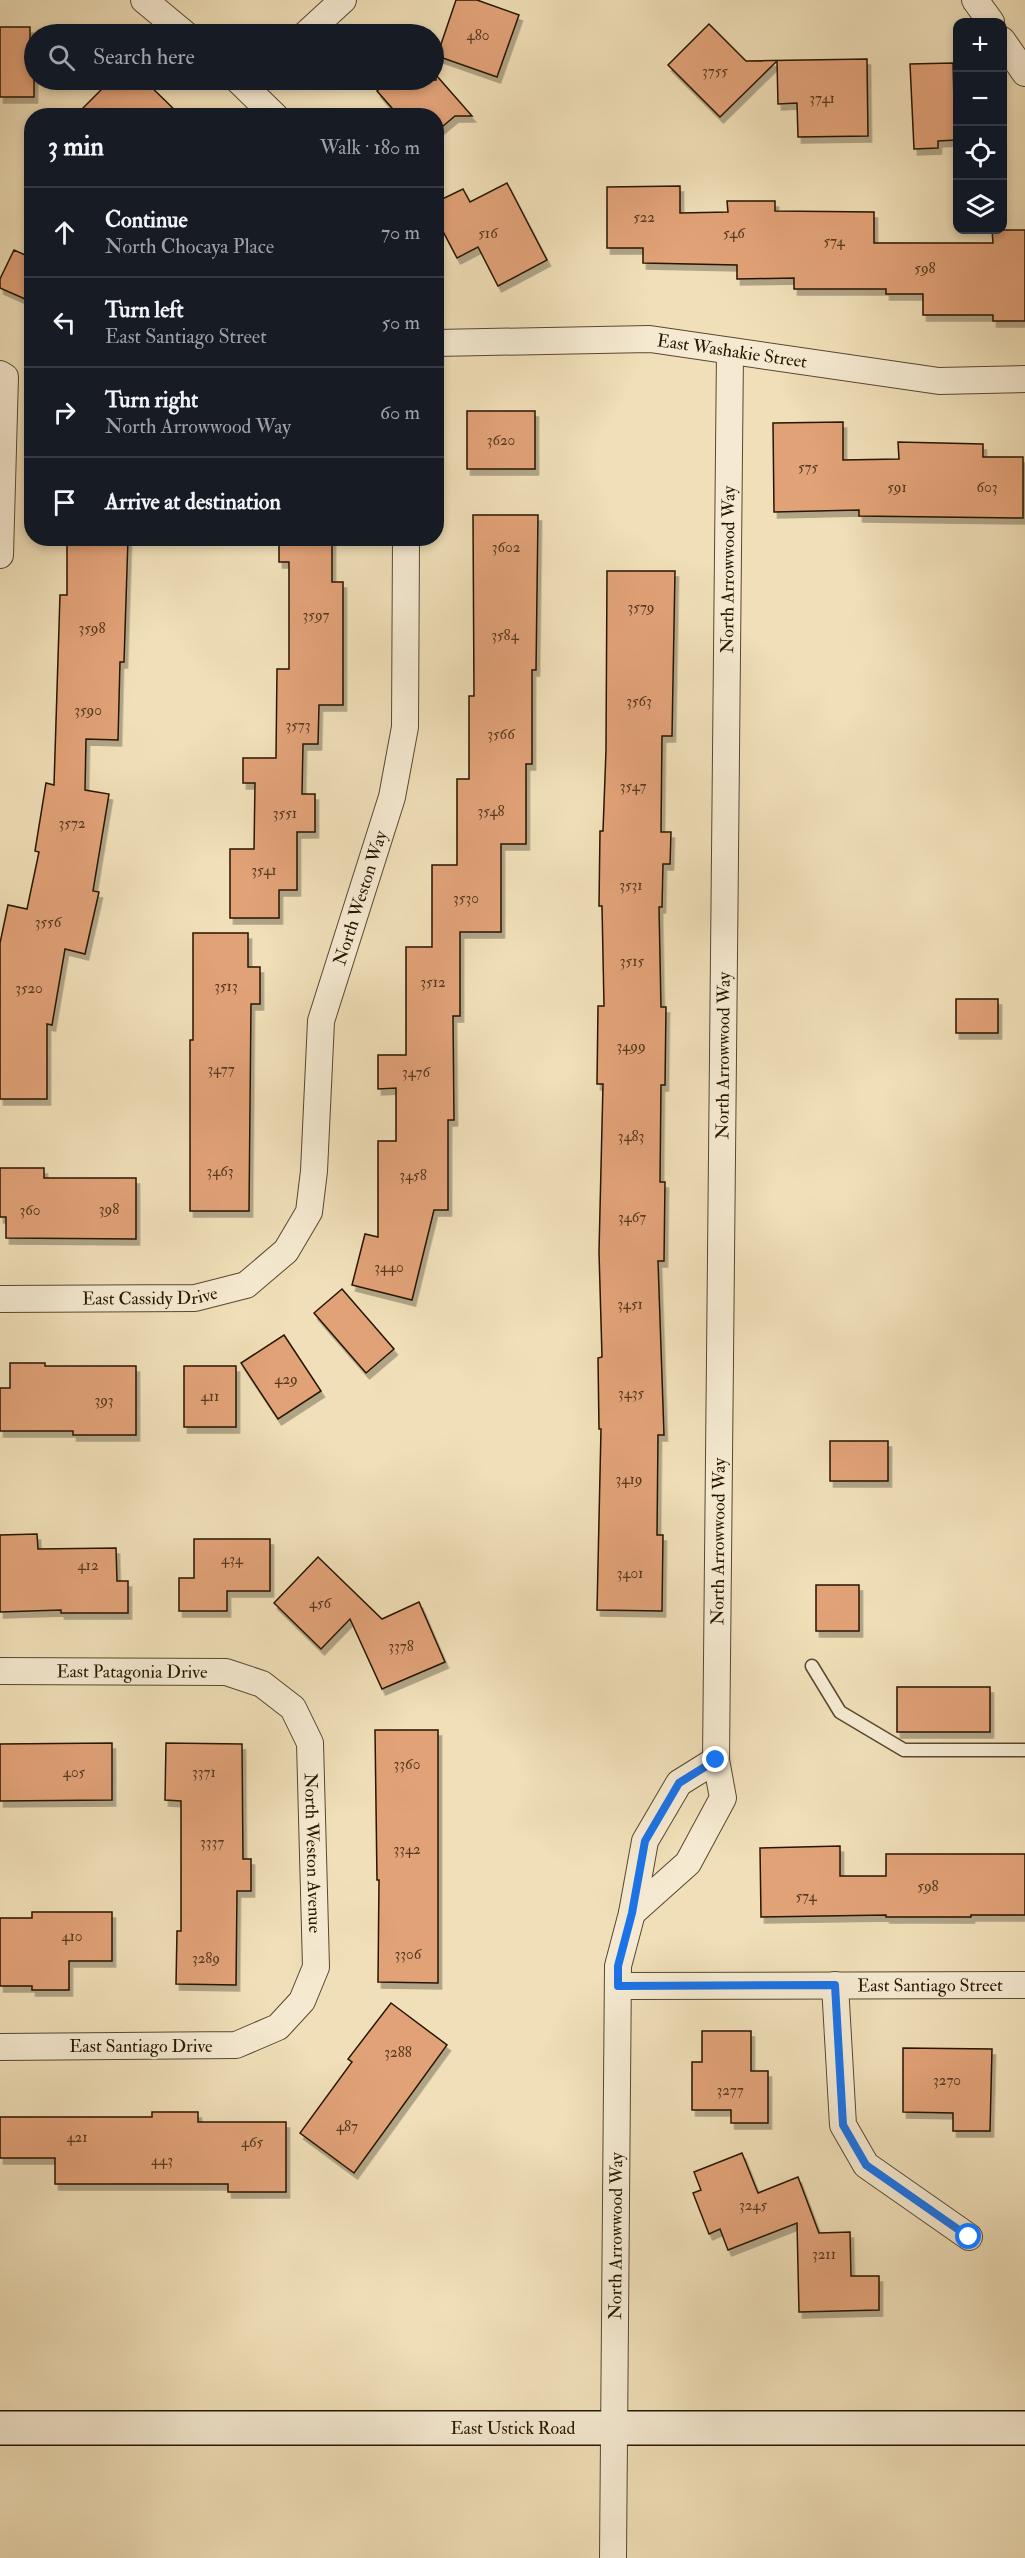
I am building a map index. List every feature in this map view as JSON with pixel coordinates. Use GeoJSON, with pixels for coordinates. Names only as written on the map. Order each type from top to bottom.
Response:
{"type":"FeatureCollection","features":[{"type":"Feature","properties":{"kind":"main road","name":"East Ustick Road"},"geometry":{"type":"LineString","coordinates":[[0,2428],[1025,2428]]}},
{"type":"Feature","properties":{"kind":"street"},"geometry":{"type":"LineString","coordinates":[[144,0],[173,24]]}},
{"type":"Feature","properties":{"kind":"street"},"geometry":{"type":"LineString","coordinates":[[317,24],[343,0]]}},
{"type":"Feature","properties":{"kind":"street"},"geometry":{"type":"LineString","coordinates":[[975,0],[988,18]]}},
{"type":"Feature","properties":{"kind":"street"},"geometry":{"type":"LineString","coordinates":[[1007,47],[1025,73]]}},
{"type":"Feature","properties":{"kind":"street"},"geometry":{"type":"LineString","coordinates":[[254,90],[268,108]]}},
{"type":"Feature","properties":{"kind":"street","name":"East Washakie Street"},"geometry":{"type":"LineString","coordinates":[[444,344],[650,339],[939,381],[1025,379]]}},
{"type":"Feature","properties":{"kind":"street","name":"North Arrowwood Way"},"geometry":{"type":"LineString","coordinates":[[632,1913],[688,1863],[723,1798],[716,1760],[730,351]]}},
{"type":"Feature","properties":{"kind":"street"},"geometry":{"type":"LineString","coordinates":[[0,555],[2,375]]}},
{"type":"Feature","properties":{"kind":"street","name":"North Weston Way"},"geometry":{"type":"LineString","coordinates":[[286,1251],[309,1212],[314,1171],[321,1021],[392,797],[405,727],[406,546]]}},
{"type":"Feature","properties":{"kind":"street","name":"East Cassidy Drive"},"geometry":{"type":"LineString","coordinates":[[0,1299],[195,1298],[246,1285],[286,1251]]}},
{"type":"Feature","properties":{"kind":"street","name":"East Patagonia Drive"},"geometry":{"type":"LineString","coordinates":[[0,1671],[226,1672],[262,1684]]}},
{"type":"Feature","properties":{"kind":"street","name":"North Weston Avenue"},"geometry":{"type":"LineString","coordinates":[[262,1684],[293,1708],[310,1743],[316,1967],[302,2001],[278,2027]]}},
{"type":"Feature","properties":{"kind":"street","name":"North Arrowwood Way"},"geometry":{"type":"LineString","coordinates":[[613,2558],[618,1966],[632,1913],[645,1841],[679,1783],[716,1760]]}},
{"type":"Feature","properties":{"kind":"street"},"geometry":{"type":"LineString","coordinates":[[835,1985],[843,2125],[866,2165],[969,2237]]}},
{"type":"Feature","properties":{"kind":"street","name":"East Santiago Street"},"geometry":{"type":"LineString","coordinates":[[618,1986],[1025,1985]]}},
{"type":"Feature","properties":{"kind":"street","name":"East Santiago Drive"},"geometry":{"type":"LineString","coordinates":[[0,2047],[236,2045],[278,2027]]}},
{"type":"Feature","properties":{"kind":"lane"},"geometry":{"type":"LineString","coordinates":[[812,1666],[840,1712],[904,1750],[1025,1750]]}},
{"type":"Feature","properties":{"kind":"building"},"geometry":{"type":"Polygon","coordinates":[[[456,0],[477,0],[519,15],[497,77],[444,58],[444,35],[456,0]]]}},
{"type":"Feature","properties":{"kind":"building"},"geometry":{"type":"Polygon","coordinates":[[[709,24],[746,61],[867,59],[868,136],[798,137],[797,103],[778,104],[777,61],[720,117],[668,65],[709,24]]]}},
{"type":"Feature","properties":{"kind":"building"},"geometry":{"type":"Polygon","coordinates":[[[0,27],[24,27],[24,90],[34,90],[34,97],[0,97],[0,27]]]}},
{"type":"Feature","properties":{"kind":"building"},"geometry":{"type":"Polygon","coordinates":[[[953,63],[953,140],[938,141],[938,148],[914,149],[910,64],[953,63]]]}},
{"type":"Feature","properties":{"kind":"building"},"geometry":{"type":"Polygon","coordinates":[[[444,84],[472,116],[455,116],[444,125],[444,108],[392,108],[377,91],[444,90],[444,84]]]}},
{"type":"Feature","properties":{"kind":"building"},"geometry":{"type":"Polygon","coordinates":[[[101,90],[154,90],[173,108],[83,108],[101,90]]]}},
{"type":"Feature","properties":{"kind":"building"},"geometry":{"type":"Polygon","coordinates":[[[507,183],[547,260],[498,286],[478,247],[457,258],[444,233],[444,198],[463,189],[470,202],[507,183]]]}},
{"type":"Feature","properties":{"kind":"building"},"geometry":{"type":"Polygon","coordinates":[[[680,186],[680,213],[728,212],[727,201],[775,201],[775,211],[874,212],[874,243],[993,243],[992,234],[1007,234],[1007,230],[1025,230],[1025,321],[993,321],[993,315],[923,315],[923,294],[886,294],[886,289],[794,289],[794,278],[737,279],[737,265],[643,263],[643,248],[607,248],[607,187],[680,186]]]}},
{"type":"Feature","properties":{"kind":"building"},"geometry":{"type":"Polygon","coordinates":[[[14,250],[24,254],[24,298],[0,288],[0,279],[14,250]]]}},
{"type":"Feature","properties":{"kind":"building"},"geometry":{"type":"Polygon","coordinates":[[[467,411],[535,411],[535,469],[467,469],[467,411]]]}},
{"type":"Feature","properties":{"kind":"building"},"geometry":{"type":"Polygon","coordinates":[[[843,422],[843,460],[899,459],[898,442],[983,444],[983,457],[1023,457],[1023,518],[859,516],[859,510],[774,512],[773,423],[843,422]]]}},
{"type":"Feature","properties":{"kind":"building"},"geometry":{"type":"Polygon","coordinates":[[[473,515],[538,515],[536,670],[532,670],[532,764],[526,764],[526,844],[501,844],[501,932],[460,932],[460,1016],[453,1016],[454,1120],[448,1120],[448,1210],[434,1210],[412,1300],[352,1285],[365,1234],[378,1237],[378,1141],[396,1141],[396,1088],[378,1089],[378,1055],[406,1055],[406,947],[432,947],[432,865],[457,865],[457,779],[469,779],[469,696],[474,696],[473,515]]]}},
{"type":"Feature","properties":{"kind":"building"},"geometry":{"type":"Polygon","coordinates":[[[67,546],[128,546],[124,662],[120,662],[118,740],[86,739],[85,790],[109,794],[93,891],[99,892],[85,954],[65,949],[52,1025],[47,1024],[47,1099],[0,1099],[0,943],[8,905],[27,909],[39,852],[35,851],[46,783],[54,785],[60,595],[67,595],[67,546]]]}},
{"type":"Feature","properties":{"kind":"building"},"geometry":{"type":"Polygon","coordinates":[[[279,546],[332,546],[332,582],[343,582],[343,705],[319,705],[318,744],[303,744],[302,794],[315,794],[315,832],[297,832],[297,890],[279,890],[279,918],[230,918],[230,849],[254,849],[255,783],[243,783],[243,758],[276,758],[277,669],[289,669],[289,562],[279,562],[279,546]]]}},
{"type":"Feature","properties":{"kind":"building"},"geometry":{"type":"Polygon","coordinates":[[[607,571],[675,571],[672,736],[662,736],[661,832],[671,832],[670,864],[663,864],[662,907],[659,907],[661,1007],[666,1007],[665,1085],[661,1085],[660,1182],[665,1182],[664,1261],[658,1261],[664,1435],[658,1435],[657,1535],[663,1535],[662,1611],[597,1610],[601,1429],[599,1429],[598,1358],[602,1357],[599,1252],[603,1084],[597,1084],[598,1006],[604,1006],[602,906],[599,906],[600,831],[603,831],[606,750],[607,571]]]}},
{"type":"Feature","properties":{"kind":"building"},"geometry":{"type":"Polygon","coordinates":[[[193,933],[248,933],[248,967],[260,967],[260,1004],[251,1004],[249,1211],[190,1211],[190,1040],[193,1040],[193,933]]]}},
{"type":"Feature","properties":{"kind":"building"},"geometry":{"type":"Polygon","coordinates":[[[956,999],[998,999],[998,1033],[956,1033],[956,999]]]}},
{"type":"Feature","properties":{"kind":"building"},"geometry":{"type":"Polygon","coordinates":[[[0,1168],[44,1168],[44,1178],[136,1178],[136,1239],[6,1238],[6,1217],[0,1217],[0,1168]]]}},
{"type":"Feature","properties":{"kind":"building"},"geometry":{"type":"Polygon","coordinates":[[[342,1289],[394,1349],[366,1373],[314,1313],[342,1289]]]}},
{"type":"Feature","properties":{"kind":"building"},"geometry":{"type":"Polygon","coordinates":[[[284,1335],[321,1391],[278,1419],[241,1363],[284,1335]]]}},
{"type":"Feature","properties":{"kind":"building"},"geometry":{"type":"Polygon","coordinates":[[[10,1363],[45,1363],[45,1366],[136,1366],[136,1435],[73,1435],[73,1431],[0,1431],[0,1388],[10,1388],[10,1363]]]}},
{"type":"Feature","properties":{"kind":"building"},"geometry":{"type":"Polygon","coordinates":[[[184,1366],[236,1366],[236,1427],[184,1427],[184,1366]]]}},
{"type":"Feature","properties":{"kind":"building"},"geometry":{"type":"Polygon","coordinates":[[[830,1441],[888,1441],[888,1481],[830,1481],[830,1441]]]}},
{"type":"Feature","properties":{"kind":"building"},"geometry":{"type":"Polygon","coordinates":[[[37,1534],[38,1549],[116,1548],[117,1581],[128,1581],[128,1613],[61,1613],[61,1610],[0,1612],[0,1535],[37,1534]]]}},
{"type":"Feature","properties":{"kind":"building"},"geometry":{"type":"Polygon","coordinates":[[[194,1539],[270,1539],[270,1591],[227,1591],[227,1611],[179,1611],[179,1578],[194,1578],[194,1539]]]}},
{"type":"Feature","properties":{"kind":"building"},"geometry":{"type":"Polygon","coordinates":[[[318,1557],[382,1619],[419,1602],[445,1662],[382,1689],[350,1619],[321,1649],[274,1603],[318,1557]]]}},
{"type":"Feature","properties":{"kind":"building"},"geometry":{"type":"Polygon","coordinates":[[[816,1585],[859,1585],[859,1631],[816,1631],[816,1585]]]}},
{"type":"Feature","properties":{"kind":"building"},"geometry":{"type":"Polygon","coordinates":[[[897,1687],[990,1687],[990,1732],[897,1732],[897,1687]]]}},
{"type":"Feature","properties":{"kind":"building"},"geometry":{"type":"Polygon","coordinates":[[[375,1730],[438,1730],[438,1983],[378,1982],[379,1880],[377,1880],[375,1730]]]}},
{"type":"Feature","properties":{"kind":"building"},"geometry":{"type":"Polygon","coordinates":[[[112,1743],[112,1800],[0,1801],[0,1744],[112,1743]]]}},
{"type":"Feature","properties":{"kind":"building"},"geometry":{"type":"Polygon","coordinates":[[[166,1743],[242,1744],[243,1859],[251,1859],[251,1891],[237,1891],[236,1985],[176,1984],[177,1931],[181,1931],[181,1801],[165,1800],[166,1743]]]}},
{"type":"Feature","properties":{"kind":"building"},"geometry":{"type":"Polygon","coordinates":[[[840,1846],[840,1876],[886,1876],[886,1854],[1025,1854],[1025,1915],[761,1917],[760,1848],[840,1846]]]}},
{"type":"Feature","properties":{"kind":"building"},"geometry":{"type":"Polygon","coordinates":[[[32,1912],[112,1912],[112,1961],[69,1961],[69,1990],[32,1990],[32,1986],[0,1986],[0,1918],[32,1918],[32,1912]]]}},
{"type":"Feature","properties":{"kind":"building"},"geometry":{"type":"Polygon","coordinates":[[[391,2003],[447,2045],[354,2173],[300,2133],[352,2062],[348,2059],[391,2003]]]}},
{"type":"Feature","properties":{"kind":"building"},"geometry":{"type":"Polygon","coordinates":[[[702,2031],[751,2031],[751,2071],[768,2071],[768,2123],[731,2123],[731,2110],[692,2110],[692,2062],[702,2062],[702,2031]]]}},
{"type":"Feature","properties":{"kind":"building"},"geometry":{"type":"Polygon","coordinates":[[[903,2048],[992,2049],[990,2131],[953,2131],[953,2113],[903,2112],[903,2048]]]}},
{"type":"Feature","properties":{"kind":"building"},"geometry":{"type":"Polygon","coordinates":[[[152,2112],[198,2112],[198,2122],[286,2122],[286,2192],[228,2192],[228,2184],[55,2184],[55,2158],[0,2158],[0,2117],[152,2117],[152,2112]]]}},
{"type":"Feature","properties":{"kind":"building"},"geometry":{"type":"Polygon","coordinates":[[[742,2153],[758,2193],[798,2177],[819,2233],[850,2232],[851,2276],[879,2276],[879,2310],[799,2312],[797,2223],[728,2250],[720,2229],[709,2234],[693,2193],[701,2190],[694,2172],[742,2153]]]}},
{"type":"Feature","properties":{"kind":"route"},"geometry":{"type":"LineString","coordinates":[[716,1760],[679,1783],[645,1841],[632,1913],[618,1966],[618,1986],[835,1985],[843,2125],[866,2165],[969,2237]]}}]}
